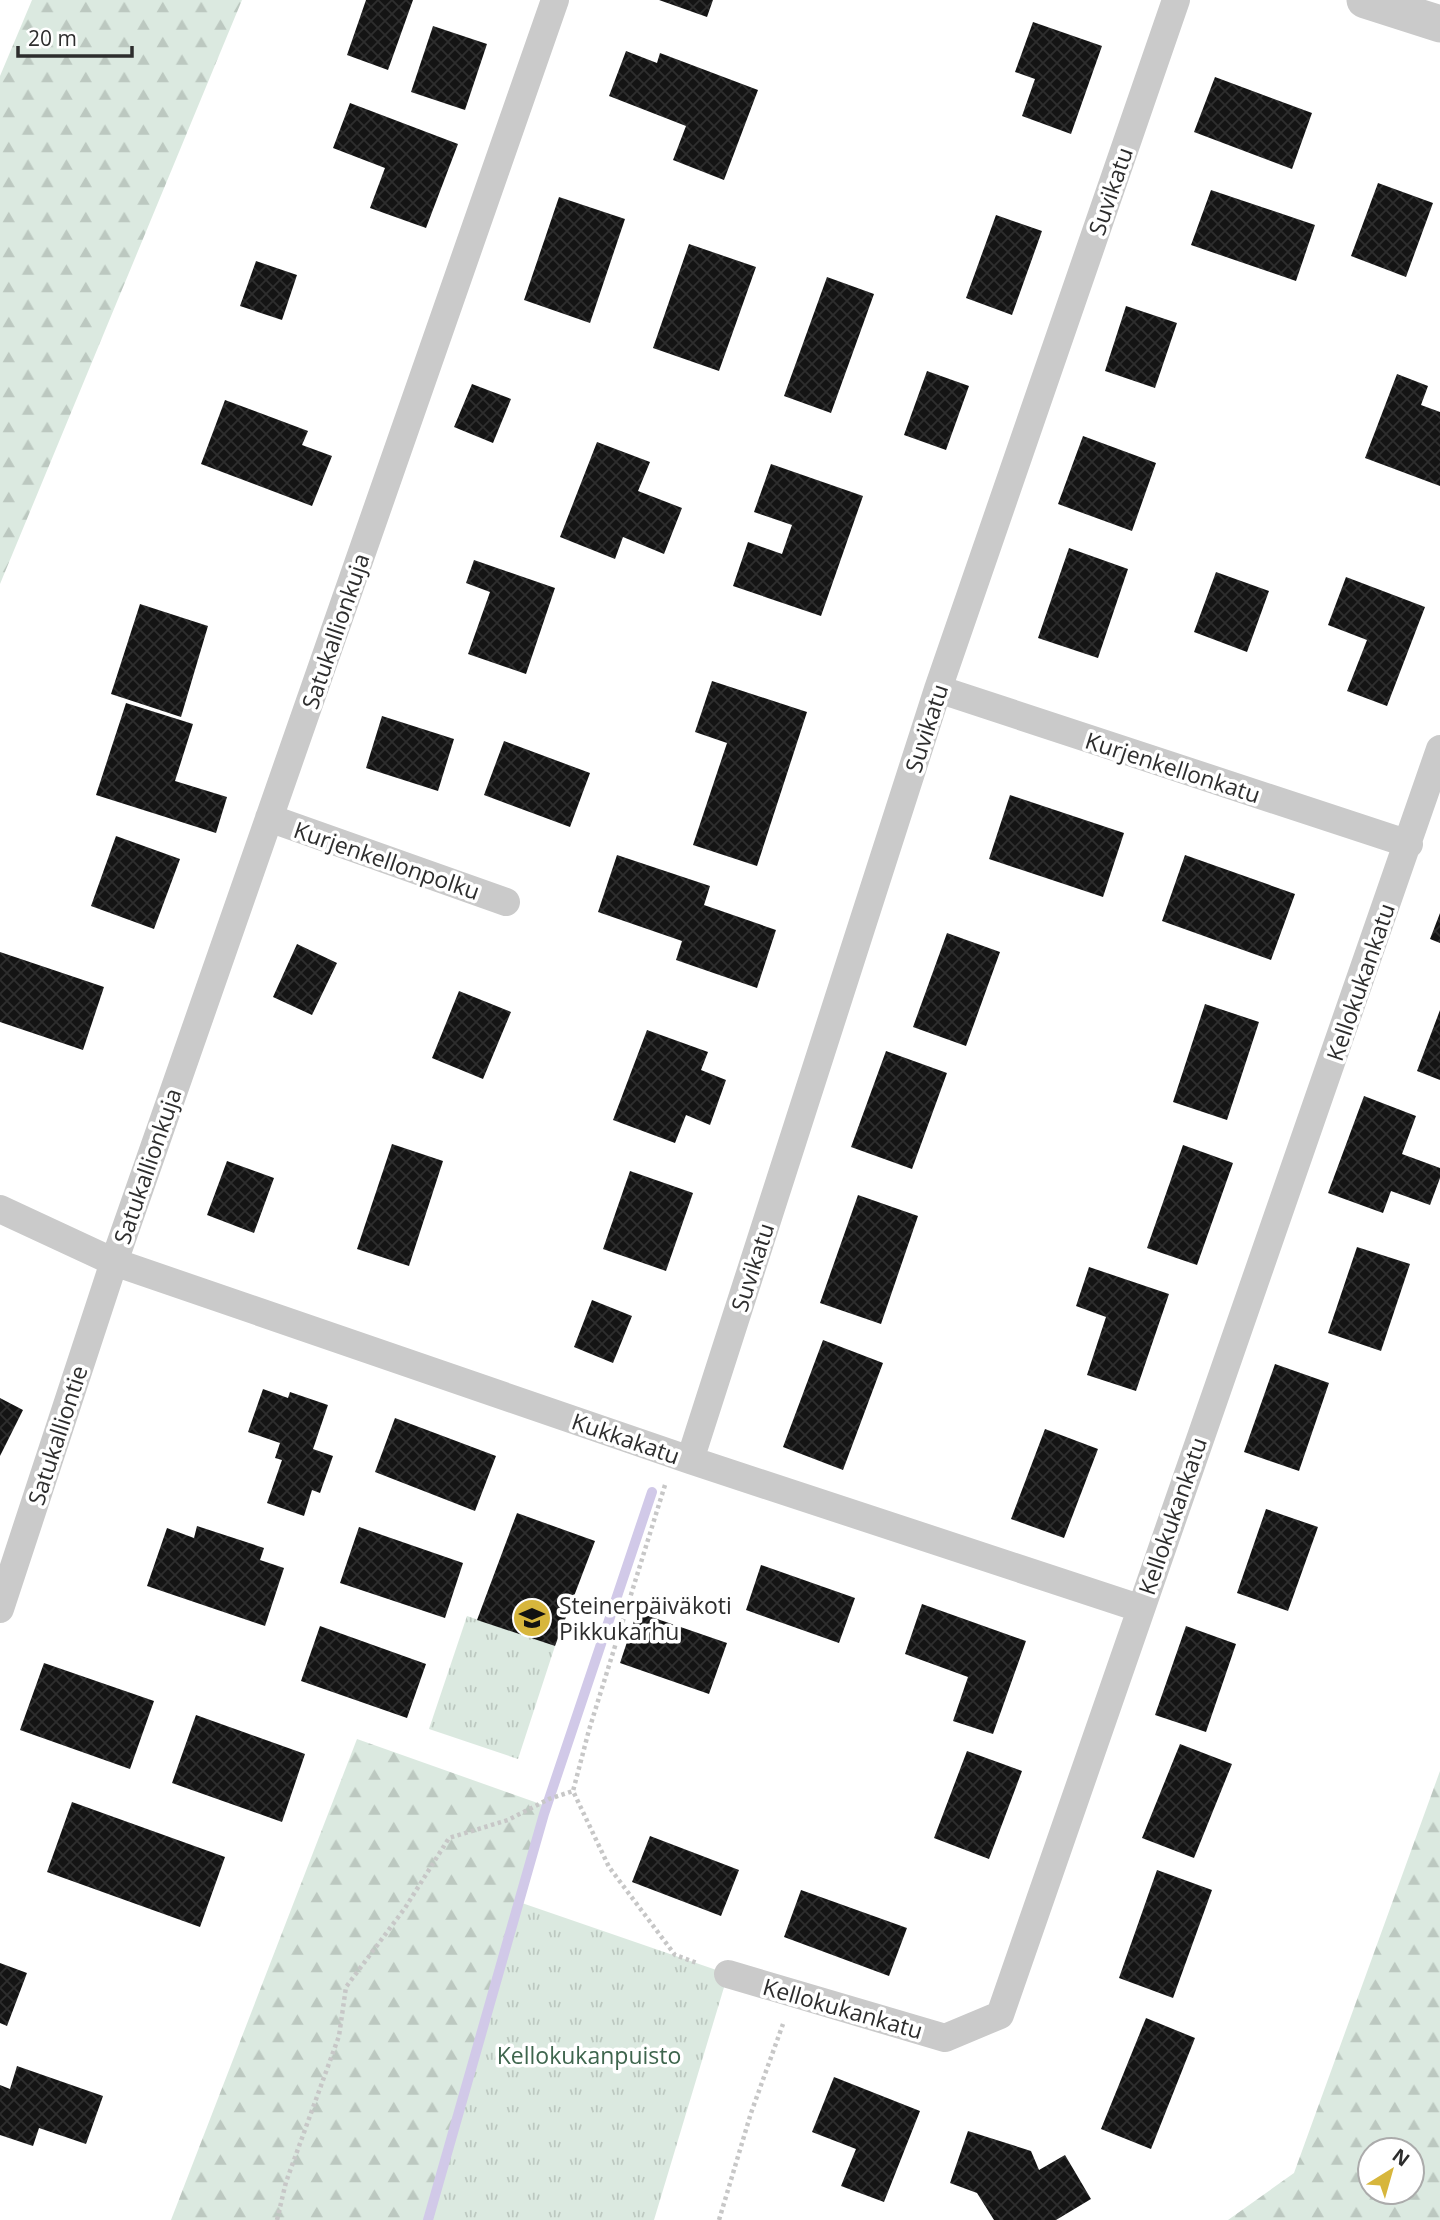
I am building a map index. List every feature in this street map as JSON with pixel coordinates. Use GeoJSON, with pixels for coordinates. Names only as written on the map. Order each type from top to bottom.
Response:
{"type":"FeatureCollection","features":[{"type":"Feature","properties":{"kind":"street","name":"Satukallionkuja"},"geometry":{"type":"LineString","coordinates":[[114,1262],[555,0]]}},
{"type":"Feature","properties":{"kind":"street","name":"Suvikatu"},"geometry":{"type":"LineString","coordinates":[[682,1457],[938,689],[1176,0]]}},
{"type":"Feature","properties":{"kind":"street"},"geometry":{"type":"LineString","coordinates":[[1365,0],[1440,24]]}},
{"type":"Feature","properties":{"kind":"street","name":"Kurjenkellonkatu"},"geometry":{"type":"LineString","coordinates":[[938,689],[1409,844]]}},
{"type":"Feature","properties":{"kind":"street","name":"Kellokukankatu"},"geometry":{"type":"LineString","coordinates":[[728,1974],[945,2038],[1000,2015],[1139,1608],[1409,844],[1440,749]]}},
{"type":"Feature","properties":{"kind":"street","name":"Kurjenkellonpolku"},"geometry":{"type":"LineString","coordinates":[[269,818],[506,902]]}},
{"type":"Feature","properties":{"kind":"street","name":"Kukkakatu"},"geometry":{"type":"LineString","coordinates":[[0,1209],[114,1262],[682,1457],[1139,1608]]}},
{"type":"Feature","properties":{"kind":"street","name":"Satukalliontie"},"geometry":{"type":"LineString","coordinates":[[0,1609],[114,1262]]}},
{"type":"Feature","properties":{"kind":"path"},"geometry":{"type":"LineString","coordinates":[[682,1457],[589,1730],[573,1791],[609,1867],[675,1955],[728,1974]]}},
{"type":"Feature","properties":{"kind":"path"},"geometry":{"type":"LineString","coordinates":[[277,2220],[286,2182],[339,2036],[346,1987],[405,1908],[449,1838],[508,1820],[549,1799],[573,1791]]}},
{"type":"Feature","properties":{"kind":"path"},"geometry":{"type":"LineString","coordinates":[[719,2220],[751,2113],[794,1993]]}},
{"type":"Feature","properties":{"kind":"green space"},"geometry":{"type":"Polygon","coordinates":[[[32,0],[242,0],[0,584],[0,76],[32,0]]]}},
{"type":"Feature","properties":{"kind":"green space"},"geometry":{"type":"Polygon","coordinates":[[[467,1616],[555,1646],[518,1759],[429,1729],[467,1616]]]}},
{"type":"Feature","properties":{"kind":"green space"},"geometry":{"type":"Polygon","coordinates":[[[357,1739],[546,1806],[432,2220],[171,2220],[357,1739]]]}},
{"type":"Feature","properties":{"kind":"green space"},"geometry":{"type":"Polygon","coordinates":[[[1440,1771],[1440,2220],[1228,2220],[1294,2173],[1440,1771]]]}},
{"type":"Feature","properties":{"kind":"green space","name":"Kellokukanpuisto"},"geometry":{"type":"Polygon","coordinates":[[[519,1902],[728,1974],[654,2220],[428,2220],[519,1902]]]}},
{"type":"Feature","properties":{"kind":"building"},"geometry":{"type":"Polygon","coordinates":[[[366,0],[413,0],[388,70],[347,55],[366,0]]]}},
{"type":"Feature","properties":{"kind":"building"},"geometry":{"type":"Polygon","coordinates":[[[659,0],[713,0],[707,17],[659,0]]]}},
{"type":"Feature","properties":{"kind":"building"},"geometry":{"type":"Polygon","coordinates":[[[1033,22],[1102,46],[1071,134],[1022,116],[1035,79],[1015,72],[1033,22]]]}},
{"type":"Feature","properties":{"kind":"building"},"geometry":{"type":"Polygon","coordinates":[[[433,26],[487,44],[465,110],[411,92],[433,26]]]}},
{"type":"Feature","properties":{"kind":"building"},"geometry":{"type":"Polygon","coordinates":[[[626,51],[657,63],[660,53],[758,90],[724,180],[673,160],[686,126],[609,96],[626,51]]]}},
{"type":"Feature","properties":{"kind":"building"},"geometry":{"type":"Polygon","coordinates":[[[1215,77],[1312,113],[1292,169],[1194,132],[1215,77]]]}},
{"type":"Feature","properties":{"kind":"building"},"geometry":{"type":"Polygon","coordinates":[[[350,103],[458,144],[426,228],[370,208],[385,168],[333,148],[350,103]]]}},
{"type":"Feature","properties":{"kind":"building"},"geometry":{"type":"Polygon","coordinates":[[[1378,183],[1433,203],[1406,277],[1351,256],[1378,183]]]}},
{"type":"Feature","properties":{"kind":"building"},"geometry":{"type":"Polygon","coordinates":[[[1211,190],[1315,225],[1296,281],[1191,245],[1211,190]]]}},
{"type":"Feature","properties":{"kind":"building"},"geometry":{"type":"Polygon","coordinates":[[[559,197],[625,219],[590,323],[524,300],[559,197]]]}},
{"type":"Feature","properties":{"kind":"building"},"geometry":{"type":"Polygon","coordinates":[[[996,215],[1042,231],[1012,315],[966,298],[996,215]]]}},
{"type":"Feature","properties":{"kind":"building"},"geometry":{"type":"Polygon","coordinates":[[[689,244],[756,267],[719,371],[653,348],[689,244]]]}},
{"type":"Feature","properties":{"kind":"building"},"geometry":{"type":"Polygon","coordinates":[[[256,261],[297,275],[282,320],[240,306],[256,261]]]}},
{"type":"Feature","properties":{"kind":"building"},"geometry":{"type":"Polygon","coordinates":[[[827,277],[874,294],[831,413],[784,396],[827,277]]]}},
{"type":"Feature","properties":{"kind":"building"},"geometry":{"type":"Polygon","coordinates":[[[1126,306],[1177,323],[1155,388],[1105,371],[1126,306]]]}},
{"type":"Feature","properties":{"kind":"building"},"geometry":{"type":"Polygon","coordinates":[[[927,371],[969,386],[946,450],[904,435],[927,371]]]}},
{"type":"Feature","properties":{"kind":"building"},"geometry":{"type":"Polygon","coordinates":[[[1397,374],[1428,386],[1421,405],[1440,412],[1440,486],[1365,458],[1397,374]]]}},
{"type":"Feature","properties":{"kind":"building"},"geometry":{"type":"Polygon","coordinates":[[[472,384],[511,399],[493,443],[454,427],[472,384]]]}},
{"type":"Feature","properties":{"kind":"building"},"geometry":{"type":"Polygon","coordinates":[[[225,400],[308,431],[302,445],[332,456],[312,506],[201,464],[225,400]]]}},
{"type":"Feature","properties":{"kind":"building"},"geometry":{"type":"Polygon","coordinates":[[[1083,436],[1156,463],[1132,531],[1058,504],[1083,436]]]}},
{"type":"Feature","properties":{"kind":"building"},"geometry":{"type":"Polygon","coordinates":[[[597,442],[650,462],[638,491],[682,508],[664,554],[623,537],[615,559],[560,537],[597,442]]]}},
{"type":"Feature","properties":{"kind":"building"},"geometry":{"type":"Polygon","coordinates":[[[771,464],[863,496],[821,616],[733,586],[748,542],[782,554],[792,525],[754,512],[771,464]]]}},
{"type":"Feature","properties":{"kind":"building"},"geometry":{"type":"Polygon","coordinates":[[[1069,548],[1128,569],[1098,658],[1038,638],[1069,548]]]}},
{"type":"Feature","properties":{"kind":"building"},"geometry":{"type":"Polygon","coordinates":[[[474,560],[555,588],[526,674],[468,654],[490,592],[466,583],[474,560]]]}},
{"type":"Feature","properties":{"kind":"building"},"geometry":{"type":"Polygon","coordinates":[[[1216,572],[1269,591],[1247,652],[1194,632],[1216,572]]]}},
{"type":"Feature","properties":{"kind":"building"},"geometry":{"type":"Polygon","coordinates":[[[1346,577],[1425,607],[1387,706],[1347,691],[1367,640],[1328,625],[1346,577]]]}},
{"type":"Feature","properties":{"kind":"building"},"geometry":{"type":"Polygon","coordinates":[[[140,604],[208,626],[181,717],[111,694],[140,604]]]}},
{"type":"Feature","properties":{"kind":"building"},"geometry":{"type":"Polygon","coordinates":[[[712,681],[807,712],[757,866],[693,845],[727,743],[695,732],[712,681]]]}},
{"type":"Feature","properties":{"kind":"building"},"geometry":{"type":"Polygon","coordinates":[[[126,703],[193,724],[175,781],[227,797],[216,833],[96,795],[126,703]]]}},
{"type":"Feature","properties":{"kind":"building"},"geometry":{"type":"Polygon","coordinates":[[[382,716],[454,739],[438,791],[366,768],[382,716]]]}},
{"type":"Feature","properties":{"kind":"building"},"geometry":{"type":"Polygon","coordinates":[[[504,741],[590,773],[570,827],[484,795],[504,741]]]}},
{"type":"Feature","properties":{"kind":"building"},"geometry":{"type":"Polygon","coordinates":[[[1010,795],[1124,833],[1103,897],[989,859],[1010,795]]]}},
{"type":"Feature","properties":{"kind":"building"},"geometry":{"type":"Polygon","coordinates":[[[116,836],[180,859],[154,929],[91,906],[116,836]]]}},
{"type":"Feature","properties":{"kind":"building"},"geometry":{"type":"Polygon","coordinates":[[[617,855],[710,886],[704,905],[776,930],[757,988],[676,960],[682,941],[598,912],[617,855]]]}},
{"type":"Feature","properties":{"kind":"building"},"geometry":{"type":"Polygon","coordinates":[[[1185,855],[1295,894],[1271,960],[1162,921],[1185,855]]]}},
{"type":"Feature","properties":{"kind":"building"},"geometry":{"type":"Polygon","coordinates":[[[1440,913],[1440,943],[1430,939],[1440,913]]]}},
{"type":"Feature","properties":{"kind":"building"},"geometry":{"type":"Polygon","coordinates":[[[947,933],[1000,952],[966,1046],[913,1027],[947,933]]]}},
{"type":"Feature","properties":{"kind":"building"},"geometry":{"type":"Polygon","coordinates":[[[297,944],[337,963],[312,1015],[273,997],[297,944]]]}},
{"type":"Feature","properties":{"kind":"building"},"geometry":{"type":"Polygon","coordinates":[[[0,952],[104,987],[83,1050],[0,1022],[0,952]]]}},
{"type":"Feature","properties":{"kind":"building"},"geometry":{"type":"Polygon","coordinates":[[[459,991],[511,1012],[483,1079],[432,1058],[459,991]]]}},
{"type":"Feature","properties":{"kind":"building"},"geometry":{"type":"Polygon","coordinates":[[[1205,1004],[1259,1022],[1227,1120],[1173,1102],[1205,1004]]]}},
{"type":"Feature","properties":{"kind":"building"},"geometry":{"type":"Polygon","coordinates":[[[1440,1010],[1440,1080],[1417,1071],[1440,1010]]]}},
{"type":"Feature","properties":{"kind":"building"},"geometry":{"type":"Polygon","coordinates":[[[647,1030],[708,1052],[701,1070],[726,1080],[710,1125],[686,1115],[675,1143],[613,1120],[647,1030]]]}},
{"type":"Feature","properties":{"kind":"building"},"geometry":{"type":"Polygon","coordinates":[[[886,1051],[947,1073],[912,1169],[851,1147],[886,1051]]]}},
{"type":"Feature","properties":{"kind":"building"},"geometry":{"type":"Polygon","coordinates":[[[1364,1096],[1416,1116],[1402,1154],[1440,1168],[1440,1178],[1430,1205],[1391,1191],[1383,1213],[1328,1193],[1364,1096]]]}},
{"type":"Feature","properties":{"kind":"building"},"geometry":{"type":"Polygon","coordinates":[[[392,1144],[443,1161],[409,1266],[357,1249],[392,1144]]]}},
{"type":"Feature","properties":{"kind":"building"},"geometry":{"type":"Polygon","coordinates":[[[1183,1145],[1233,1163],[1197,1265],[1147,1248],[1183,1145]]]}},
{"type":"Feature","properties":{"kind":"building"},"geometry":{"type":"Polygon","coordinates":[[[227,1161],[274,1178],[254,1233],[207,1215],[227,1161]]]}},
{"type":"Feature","properties":{"kind":"building"},"geometry":{"type":"Polygon","coordinates":[[[630,1171],[693,1193],[666,1271],[603,1249],[630,1171]]]}},
{"type":"Feature","properties":{"kind":"building"},"geometry":{"type":"Polygon","coordinates":[[[858,1195],[918,1216],[881,1324],[820,1303],[858,1195]]]}},
{"type":"Feature","properties":{"kind":"building"},"geometry":{"type":"Polygon","coordinates":[[[1357,1247],[1410,1264],[1381,1351],[1328,1333],[1357,1247]]]}},
{"type":"Feature","properties":{"kind":"building"},"geometry":{"type":"Polygon","coordinates":[[[1089,1267],[1169,1294],[1136,1391],[1087,1375],[1106,1317],[1076,1306],[1089,1267]]]}},
{"type":"Feature","properties":{"kind":"building"},"geometry":{"type":"Polygon","coordinates":[[[592,1300],[632,1316],[613,1363],[574,1347],[592,1300]]]}},
{"type":"Feature","properties":{"kind":"building"},"geometry":{"type":"Polygon","coordinates":[[[823,1340],[883,1363],[843,1470],[783,1447],[823,1340]]]}},
{"type":"Feature","properties":{"kind":"building"},"geometry":{"type":"Polygon","coordinates":[[[1275,1364],[1329,1383],[1299,1471],[1244,1452],[1275,1364]]]}},
{"type":"Feature","properties":{"kind":"building"},"geometry":{"type":"Polygon","coordinates":[[[263,1389],[288,1398],[290,1392],[328,1405],[313,1449],[333,1456],[320,1493],[312,1490],[304,1516],[267,1503],[282,1460],[275,1458],[280,1443],[248,1432],[263,1389]]]}},
{"type":"Feature","properties":{"kind":"building"},"geometry":{"type":"Polygon","coordinates":[[[0,1398],[23,1410],[0,1456],[0,1398]]]}},
{"type":"Feature","properties":{"kind":"building"},"geometry":{"type":"Polygon","coordinates":[[[395,1418],[496,1456],[475,1511],[375,1472],[395,1418]]]}},
{"type":"Feature","properties":{"kind":"building"},"geometry":{"type":"Polygon","coordinates":[[[1045,1429],[1098,1449],[1064,1538],[1011,1519],[1045,1429]]]}},
{"type":"Feature","properties":{"kind":"building"},"geometry":{"type":"Polygon","coordinates":[[[1266,1509],[1318,1527],[1288,1611],[1237,1593],[1266,1509]]]}},
{"type":"Feature","properties":{"kind":"building"},"geometry":{"type":"Polygon","coordinates":[[[517,1513],[595,1541],[555,1646],[477,1620],[517,1513]]]}},
{"type":"Feature","properties":{"kind":"building"},"geometry":{"type":"Polygon","coordinates":[[[197,1526],[264,1548],[260,1560],[284,1568],[265,1626],[147,1586],[167,1528],[194,1538],[197,1526]]]}},
{"type":"Feature","properties":{"kind":"building"},"geometry":{"type":"Polygon","coordinates":[[[359,1527],[463,1563],[445,1618],[340,1583],[359,1527]]]}},
{"type":"Feature","properties":{"kind":"building"},"geometry":{"type":"Polygon","coordinates":[[[761,1565],[855,1598],[839,1643],[746,1610],[761,1565]]]}},
{"type":"Feature","properties":{"kind":"building"},"geometry":{"type":"Polygon","coordinates":[[[922,1604],[1026,1641],[993,1734],[953,1721],[968,1677],[905,1654],[922,1604]]]}},
{"type":"Feature","properties":{"kind":"building"},"geometry":{"type":"Polygon","coordinates":[[[637,1612],[727,1643],[709,1694],[620,1663],[637,1612]]]}},
{"type":"Feature","properties":{"kind":"building"},"geometry":{"type":"Polygon","coordinates":[[[320,1626],[426,1664],[407,1718],[301,1681],[320,1626]]]}},
{"type":"Feature","properties":{"kind":"building"},"geometry":{"type":"Polygon","coordinates":[[[1186,1626],[1236,1644],[1206,1732],[1155,1715],[1186,1626]]]}},
{"type":"Feature","properties":{"kind":"building"},"geometry":{"type":"Polygon","coordinates":[[[44,1663],[154,1701],[130,1769],[20,1730],[44,1663]]]}},
{"type":"Feature","properties":{"kind":"building"},"geometry":{"type":"Polygon","coordinates":[[[196,1715],[305,1754],[282,1822],[172,1783],[196,1715]]]}},
{"type":"Feature","properties":{"kind":"building"},"geometry":{"type":"Polygon","coordinates":[[[1180,1744],[1232,1764],[1194,1858],[1142,1838],[1180,1744]]]}},
{"type":"Feature","properties":{"kind":"building"},"geometry":{"type":"Polygon","coordinates":[[[967,1751],[1022,1771],[989,1859],[934,1838],[967,1751]]]}},
{"type":"Feature","properties":{"kind":"building"},"geometry":{"type":"Polygon","coordinates":[[[72,1802],[225,1857],[200,1927],[47,1872],[72,1802]]]}},
{"type":"Feature","properties":{"kind":"building"},"geometry":{"type":"Polygon","coordinates":[[[650,1836],[739,1870],[721,1916],[632,1882],[650,1836]]]}},
{"type":"Feature","properties":{"kind":"building"},"geometry":{"type":"Polygon","coordinates":[[[1157,1870],[1212,1890],[1173,1998],[1119,1978],[1157,1870]]]}},
{"type":"Feature","properties":{"kind":"building"},"geometry":{"type":"Polygon","coordinates":[[[801,1890],[907,1928],[889,1976],[784,1937],[801,1890]]]}},
{"type":"Feature","properties":{"kind":"building"},"geometry":{"type":"Polygon","coordinates":[[[0,1963],[27,1973],[7,2026],[0,2023],[0,1963]]]}},
{"type":"Feature","properties":{"kind":"building"},"geometry":{"type":"Polygon","coordinates":[[[1146,2018],[1195,2038],[1151,2149],[1101,2129],[1146,2018]]]}},
{"type":"Feature","properties":{"kind":"building"},"geometry":{"type":"Polygon","coordinates":[[[17,2066],[103,2096],[86,2144],[39,2128],[33,2146],[0,2135],[0,2085],[10,2089],[17,2066]]]}},
{"type":"Feature","properties":{"kind":"building"},"geometry":{"type":"Polygon","coordinates":[[[834,2077],[920,2111],[884,2202],[841,2186],[856,2149],[812,2132],[834,2077]]]}},
{"type":"Feature","properties":{"kind":"building"},"geometry":{"type":"Polygon","coordinates":[[[968,2131],[1031,2151],[1039,2170],[1065,2155],[1091,2199],[1056,2220],[994,2220],[977,2193],[950,2183],[968,2131]]]}},
{"type":"Feature","properties":{"kind":"waterway"},"geometry":{"type":"LineString","coordinates":[[428,2220],[544,1814],[652,1492]]}},
{"type":"Feature","properties":{"kind":"place","name":"Steinerpäiväkoti Pikkukarhu"},"geometry":{"type":"Point","coordinates":[532,1618]}}]}
